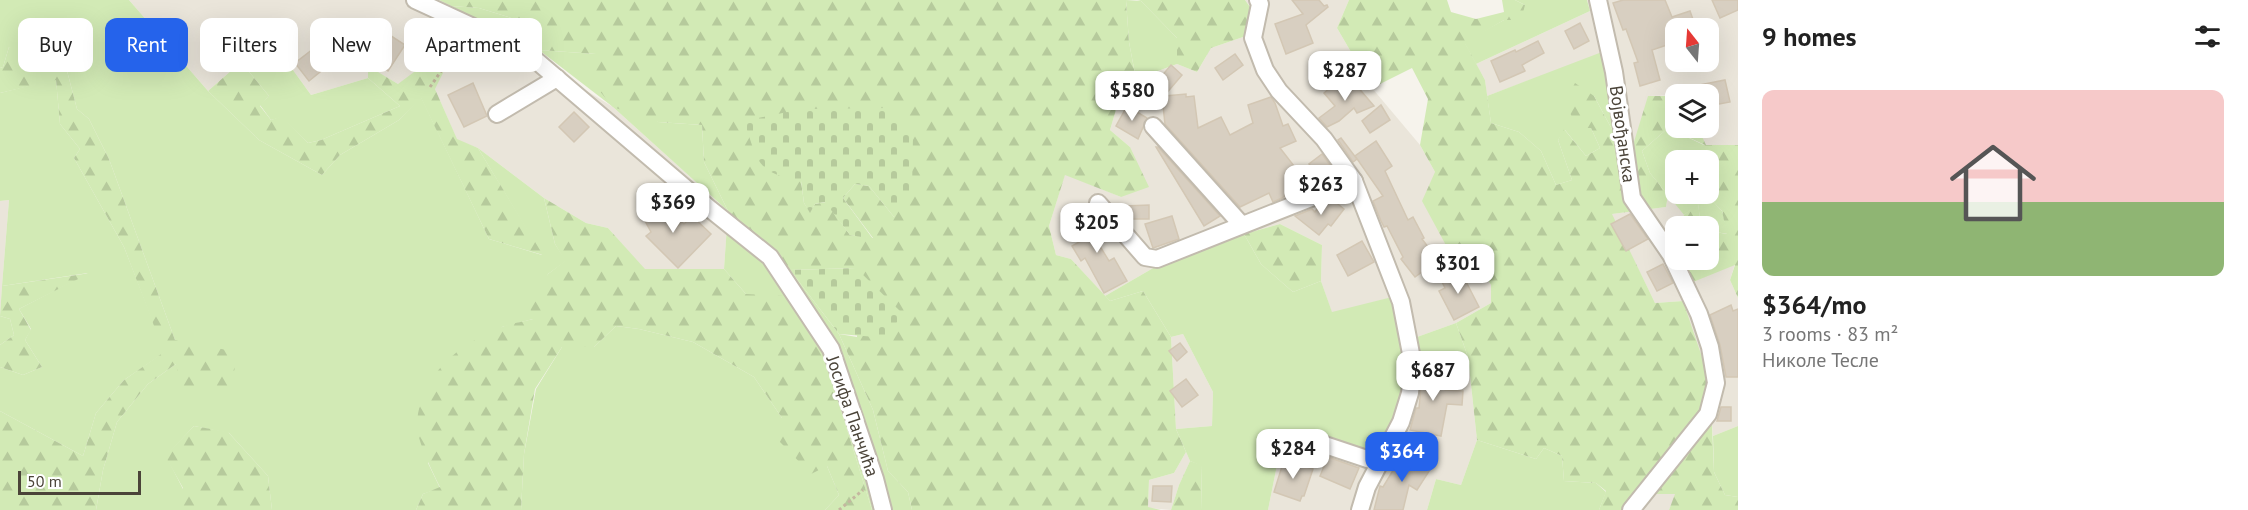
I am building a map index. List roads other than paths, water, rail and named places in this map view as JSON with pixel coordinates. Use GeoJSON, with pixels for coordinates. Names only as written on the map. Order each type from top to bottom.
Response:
{"type":"FeatureCollection","features":[{"type":"Feature","properties":{"kind":"street","name":"Јосифа Панчића"},"geometry":{"type":"LineString","coordinates":[[415,0],[525,51],[710,209],[770,257],[831,349],[875,479],[883,510]]}},
{"type":"Feature","properties":{"kind":"street"},"geometry":{"type":"LineString","coordinates":[[1258,0],[1260,4],[1254,38],[1265,70],[1279,91],[1324,139],[1354,181],[1401,302],[1413,364],[1410,393],[1401,422],[1367,487],[1360,510]]}},
{"type":"Feature","properties":{"kind":"street","name":"Војвођанска"},"geometry":{"type":"LineString","coordinates":[[1598,0],[1614,72],[1632,198],[1671,255],[1699,314],[1710,347],[1716,383],[1708,414],[1631,510]]}},
{"type":"Feature","properties":{"kind":"street"},"geometry":{"type":"LineString","coordinates":[[497,114],[557,78]]}},
{"type":"Feature","properties":{"kind":"street"},"geometry":{"type":"LineString","coordinates":[[1153,126],[1241,224]]}},
{"type":"Feature","properties":{"kind":"street"},"geometry":{"type":"LineString","coordinates":[[1098,203],[1145,257],[1157,259],[1354,181]]}},
{"type":"Feature","properties":{"kind":"street"},"geometry":{"type":"LineString","coordinates":[[1313,456],[1322,444],[1379,463]]}}]}
